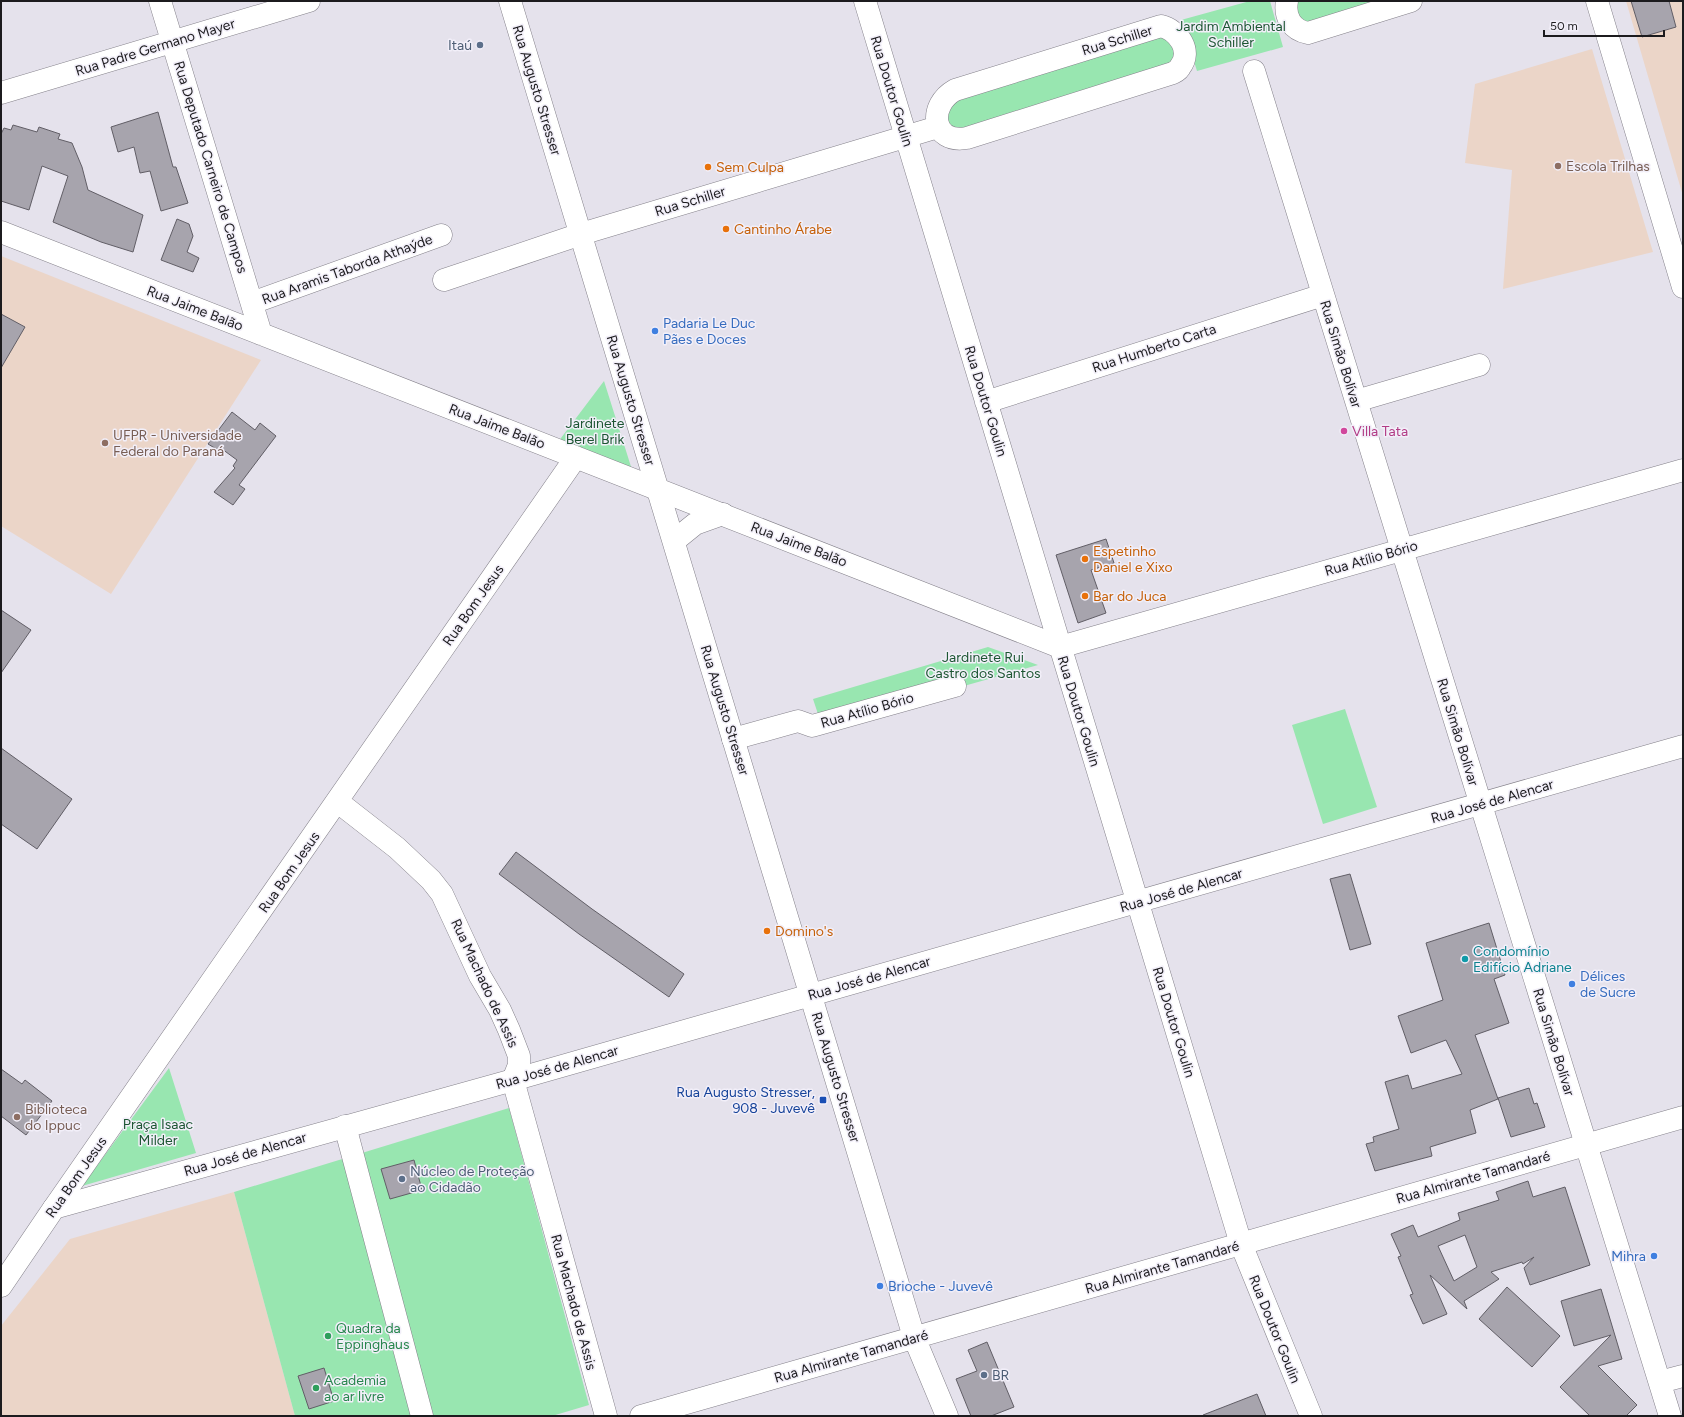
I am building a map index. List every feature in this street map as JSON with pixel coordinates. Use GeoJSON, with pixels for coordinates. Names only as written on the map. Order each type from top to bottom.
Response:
{"type":"FeatureCollection","features":[{"type":"Feature","properties":{"kind":"street","name":"Rua Deputado Carneiro de Campos"},"geometry":{"type":"LineString","coordinates":[[160,1],[261,334]]}},
{"type":"Feature","properties":{"kind":"street","name":"Rua Padre Germano Mayer"},"geometry":{"type":"LineString","coordinates":[[1,93],[309,1]]}},
{"type":"Feature","properties":{"kind":"street","name":"Rua Augusto Stresser"},"geometry":{"type":"LineString","coordinates":[[510,1],[914,1337],[947,1416]]}},
{"type":"Feature","properties":{"kind":"street","name":"Rua Doutor Goulin"},"geometry":{"type":"LineString","coordinates":[[864,1],[1241,1244],[1311,1416]]}},
{"type":"Feature","properties":{"kind":"street"},"geometry":{"type":"LineString","coordinates":[[1286,1],[1287,17],[1293,27],[1300,32],[1308,33],[1411,1]]}},
{"type":"Feature","properties":{"kind":"street"},"geometry":{"type":"LineString","coordinates":[[1597,1],[1683,286]]}},
{"type":"Feature","properties":{"kind":"street","name":"Rua Schiller"},"geometry":{"type":"LineString","coordinates":[[1161,26],[1169,28],[1175,32],[1185,53],[1184,60],[1180,67],[1173,73],[967,138],[951,138],[943,133],[938,127],[936,117],[938,107],[947,94],[955,90],[1161,26]]}},
{"type":"Feature","properties":{"kind":"street","name":"Rua Simão Bolívar"},"geometry":{"type":"LineString","coordinates":[[1254,71],[1670,1416]]}},
{"type":"Feature","properties":{"kind":"street","name":"Rua Schiller"},"geometry":{"type":"LineString","coordinates":[[444,280],[581,234],[938,127]]}},
{"type":"Feature","properties":{"kind":"street","name":"Rua Jaime Balão"},"geometry":{"type":"LineString","coordinates":[[1,232],[1060,646]]}},
{"type":"Feature","properties":{"kind":"street","name":"Rua Aramis Taborda Athaýde"},"geometry":{"type":"LineString","coordinates":[[252,303],[441,236]]}},
{"type":"Feature","properties":{"kind":"street","name":"Rua Humberto Carta"},"geometry":{"type":"LineString","coordinates":[[986,402],[1323,294]]}},
{"type":"Feature","properties":{"kind":"street"},"geometry":{"type":"LineString","coordinates":[[1356,401],[1479,365]]}},
{"type":"Feature","properties":{"kind":"street","name":"Rua Bom Jesus"},"geometry":{"type":"LineString","coordinates":[[1,1286],[576,457]]}},
{"type":"Feature","properties":{"kind":"street","name":"Rua Atílio Bório"},"geometry":{"type":"LineString","coordinates":[[1060,646],[1683,470]]}},
{"type":"Feature","properties":{"kind":"street"},"geometry":{"type":"LineString","coordinates":[[674,541],[695,524],[723,514]]}},
{"type":"Feature","properties":{"kind":"street","name":"Rua Atílio Bório"},"geometry":{"type":"LineString","coordinates":[[734,739],[798,720],[812,726],[955,686]]}},
{"type":"Feature","properties":{"kind":"street","name":"Rua José de Alencar"},"geometry":{"type":"LineString","coordinates":[[54,1208],[513,1080],[1683,746]]}},
{"type":"Feature","properties":{"kind":"street","name":"Rua Machado de Assis"},"geometry":{"type":"LineString","coordinates":[[338,802],[403,854],[431,880],[442,894],[480,976],[500,1010],[509,1030],[519,1056],[519,1065],[513,1080],[606,1416]]}},
{"type":"Feature","properties":{"kind":"street","name":"Rua Almirante Tamandaré"},"geometry":{"type":"LineString","coordinates":[[641,1416],[1683,1117]]}},
{"type":"Feature","properties":{"kind":"street"},"geometry":{"type":"LineString","coordinates":[[345,1126],[422,1416]]}},
{"type":"Feature","properties":{"kind":"street"},"geometry":{"type":"LineString","coordinates":[[1660,1382],[1683,1376]]}},
{"type":"Feature","properties":{"kind":"shaded area"},"geometry":{"type":"Polygon","coordinates":[[[1626,1],[1683,1],[1683,196],[1626,1]]]}},
{"type":"Feature","properties":{"kind":"shaded area","name":"Escola Trilhas"},"geometry":{"type":"Polygon","coordinates":[[[1592,49],[1653,252],[1503,289],[1512,170],[1465,163],[1475,84],[1592,49]]]}},
{"type":"Feature","properties":{"kind":"shaded area","name":"UFPR - Universidade Federal do Paraná"},"geometry":{"type":"Polygon","coordinates":[[[1,256],[261,360],[111,594],[1,526],[1,256]]]}},
{"type":"Feature","properties":{"kind":"shaded area"},"geometry":{"type":"Polygon","coordinates":[[[234,1192],[295,1416],[1,1416],[1,1326],[70,1239],[234,1192]]]}},
{"type":"Feature","properties":{"kind":"green space","name":"Jardim Ambiental Schiller"},"geometry":{"type":"Polygon","coordinates":[[[1250,1],[1270,1],[1283,47],[1197,71],[1181,20],[1250,1]]]}},
{"type":"Feature","properties":{"kind":"green space","name":"Jardim Ambiental Schiller"},"geometry":{"type":"Polygon","coordinates":[[[1293,1],[1393,1],[1302,26],[1293,1]]]}},
{"type":"Feature","properties":{"kind":"green space","name":"Jardim Ambiental Schiller"},"geometry":{"type":"Polygon","coordinates":[[[1155,36],[1168,37],[1177,51],[1173,63],[956,131],[944,120],[948,102],[1155,36]]]}},
{"type":"Feature","properties":{"kind":"green space","name":"Jardinete Berel Brik"},"geometry":{"type":"Polygon","coordinates":[[[604,381],[633,473],[558,442],[604,381]]]}},
{"type":"Feature","properties":{"kind":"green space","name":"Jardinete Rui Castro dos Santos"},"geometry":{"type":"Polygon","coordinates":[[[988,647],[1038,665],[822,726],[813,699],[988,647]]]}},
{"type":"Feature","properties":{"kind":"green space"},"geometry":{"type":"Polygon","coordinates":[[[1345,709],[1377,807],[1323,824],[1292,725],[1345,709]]]}},
{"type":"Feature","properties":{"kind":"green space","name":"Praça Isaac Milder"},"geometry":{"type":"Polygon","coordinates":[[[169,1068],[196,1153],[82,1186],[169,1068]]]}},
{"type":"Feature","properties":{"kind":"green space"},"geometry":{"type":"Polygon","coordinates":[[[509,1108],[589,1405],[552,1416],[295,1416],[234,1192],[509,1108]]]}},
{"type":"Feature","properties":{"kind":"building"},"geometry":{"type":"Polygon","coordinates":[[[1631,1],[1669,1],[1676,27],[1642,37],[1631,1]]]}},
{"type":"Feature","properties":{"kind":"building"},"geometry":{"type":"Polygon","coordinates":[[[158,112],[173,167],[176,167],[188,203],[161,211],[150,171],[140,173],[134,147],[118,152],[111,127],[158,112]]]}},
{"type":"Feature","properties":{"kind":"building"},"geometry":{"type":"Polygon","coordinates":[[[13,125],[37,132],[39,127],[60,134],[58,139],[72,143],[82,167],[88,190],[143,215],[133,252],[101,242],[53,222],[68,176],[42,166],[29,210],[1,201],[1,134],[4,128],[11,130],[13,125]]]}},
{"type":"Feature","properties":{"kind":"building"},"geometry":{"type":"Polygon","coordinates":[[[177,219],[189,224],[193,236],[187,252],[199,258],[193,272],[161,260],[177,219]]]}},
{"type":"Feature","properties":{"kind":"building"},"geometry":{"type":"Polygon","coordinates":[[[1,314],[25,327],[1,368],[1,314]]]}},
{"type":"Feature","properties":{"kind":"building"},"geometry":{"type":"Polygon","coordinates":[[[232,412],[255,430],[260,423],[276,436],[239,485],[245,489],[233,505],[214,492],[235,468],[233,466],[237,460],[222,449],[218,450],[208,444],[232,412]]]}},
{"type":"Feature","properties":{"kind":"building"},"geometry":{"type":"Polygon","coordinates":[[[1106,539],[1114,563],[1091,570],[1106,613],[1078,623],[1056,555],[1106,539]]]}},
{"type":"Feature","properties":{"kind":"building"},"geometry":{"type":"Polygon","coordinates":[[[1,610],[31,630],[1,673],[1,610]]]}},
{"type":"Feature","properties":{"kind":"building"},"geometry":{"type":"Polygon","coordinates":[[[1,748],[72,799],[37,849],[1,824],[1,748]]]}},
{"type":"Feature","properties":{"kind":"building"},"geometry":{"type":"Polygon","coordinates":[[[516,852],[592,909],[684,974],[669,997],[579,934],[499,874],[516,852]]]}},
{"type":"Feature","properties":{"kind":"building"},"geometry":{"type":"Polygon","coordinates":[[[1350,874],[1371,944],[1350,950],[1330,879],[1350,874]]]}},
{"type":"Feature","properties":{"kind":"building"},"geometry":{"type":"Polygon","coordinates":[[[1489,923],[1505,975],[1494,979],[1509,1023],[1475,1035],[1498,1099],[1470,1110],[1476,1133],[1430,1147],[1432,1156],[1375,1171],[1366,1144],[1374,1142],[1373,1137],[1399,1129],[1385,1082],[1408,1075],[1412,1089],[1462,1074],[1446,1040],[1411,1053],[1398,1016],[1443,1000],[1426,943],[1489,923]]]}},
{"type":"Feature","properties":{"kind":"building"},"geometry":{"type":"Polygon","coordinates":[[[1,1069],[22,1084],[25,1080],[52,1101],[26,1135],[1,1116],[1,1069]]]}},
{"type":"Feature","properties":{"kind":"building"},"geometry":{"type":"Polygon","coordinates":[[[1529,1088],[1534,1104],[1537,1103],[1545,1127],[1511,1137],[1498,1098],[1529,1088]]]}},
{"type":"Feature","properties":{"kind":"building","name":"Núcleo de Proteção ao Cidadão"},"geometry":{"type":"Polygon","coordinates":[[[414,1160],[422,1190],[390,1199],[381,1169],[414,1160]]]}},
{"type":"Feature","properties":{"kind":"building"},"geometry":{"type":"Polygon","coordinates":[[[1528,1181],[1533,1197],[1565,1187],[1590,1265],[1530,1285],[1524,1268],[1534,1257],[1523,1264],[1522,1262],[1491,1272],[1499,1279],[1464,1301],[1467,1309],[1430,1275],[1447,1314],[1423,1324],[1410,1295],[1413,1294],[1398,1257],[1401,1256],[1391,1234],[1413,1225],[1418,1237],[1460,1220],[1458,1213],[1499,1200],[1496,1192],[1528,1181]],[[1465,1235],[1438,1246],[1454,1281],[1477,1267],[1465,1235]]]}},
{"type":"Feature","properties":{"kind":"building"},"geometry":{"type":"Polygon","coordinates":[[[1507,1287],[1560,1336],[1532,1367],[1479,1319],[1507,1287]]]}},
{"type":"Feature","properties":{"kind":"building"},"geometry":{"type":"Polygon","coordinates":[[[1601,1289],[1622,1359],[1598,1366],[1637,1405],[1626,1416],[1590,1416],[1560,1387],[1611,1335],[1574,1346],[1561,1301],[1601,1289]]]}},
{"type":"Feature","properties":{"kind":"building","name":"BR"},"geometry":{"type":"Polygon","coordinates":[[[987,1342],[1014,1407],[991,1416],[971,1416],[956,1379],[977,1371],[968,1350],[987,1342]]]}},
{"type":"Feature","properties":{"kind":"building","name":"Academia ao ar livre"},"geometry":{"type":"Polygon","coordinates":[[[324,1368],[334,1401],[309,1409],[298,1376],[324,1368]]]}},
{"type":"Feature","properties":{"kind":"building"},"geometry":{"type":"Polygon","coordinates":[[[1257,1394],[1266,1416],[1203,1416],[1203,1415],[1257,1394]]]}},
{"type":"Feature","properties":{"kind":"place","name":"Itaú"},"geometry":{"type":"Point","coordinates":[480,45]}},
{"type":"Feature","properties":{"kind":"place","name":"Escola Trilhas"},"geometry":{"type":"Point","coordinates":[1558,166]}},
{"type":"Feature","properties":{"kind":"place","name":"Sem Culpa"},"geometry":{"type":"Point","coordinates":[708,167]}},
{"type":"Feature","properties":{"kind":"place","name":"Cantinho Árabe"},"geometry":{"type":"Point","coordinates":[726,229]}},
{"type":"Feature","properties":{"kind":"place","name":"Padaria Le Duc Pães e Doces"},"geometry":{"type":"Point","coordinates":[655,331]}},
{"type":"Feature","properties":{"kind":"place","name":"Villa Tata"},"geometry":{"type":"Point","coordinates":[1344,431]}},
{"type":"Feature","properties":{"kind":"place","name":"UFPR - Universidade Federal do Paraná"},"geometry":{"type":"Point","coordinates":[105,443]}},
{"type":"Feature","properties":{"kind":"place","name":"Espetinho Daniel e Xixo"},"geometry":{"type":"Point","coordinates":[1085,559]}},
{"type":"Feature","properties":{"kind":"place","name":"Bar do Juca"},"geometry":{"type":"Point","coordinates":[1085,596]}},
{"type":"Feature","properties":{"kind":"place","name":"Domino's"},"geometry":{"type":"Point","coordinates":[767,931]}},
{"type":"Feature","properties":{"kind":"place","name":"Condomínio Edifício Adriane"},"geometry":{"type":"Point","coordinates":[1465,959]}},
{"type":"Feature","properties":{"kind":"place","name":"Délices de Sucre"},"geometry":{"type":"Point","coordinates":[1572,984]}},
{"type":"Feature","properties":{"kind":"place","name":"Rua Augusto Stresser, 908 - Juvevê"},"geometry":{"type":"Point","coordinates":[823,1100]}},
{"type":"Feature","properties":{"kind":"place","name":"Biblioteca do Ippuc"},"geometry":{"type":"Point","coordinates":[17,1117]}},
{"type":"Feature","properties":{"kind":"place","name":"Núcleo de Proteção ao Cidadão"},"geometry":{"type":"Point","coordinates":[402,1179]}},
{"type":"Feature","properties":{"kind":"place","name":"Mihra"},"geometry":{"type":"Point","coordinates":[1654,1256]}},
{"type":"Feature","properties":{"kind":"place","name":"Brioche - Juvevê"},"geometry":{"type":"Point","coordinates":[880,1286]}},
{"type":"Feature","properties":{"kind":"place","name":"Quadra da Eppinghaus"},"geometry":{"type":"Point","coordinates":[328,1336]}},
{"type":"Feature","properties":{"kind":"place","name":"BR"},"geometry":{"type":"Point","coordinates":[984,1375]}},
{"type":"Feature","properties":{"kind":"place","name":"Academia ao ar livre"},"geometry":{"type":"Point","coordinates":[316,1388]}}]}
